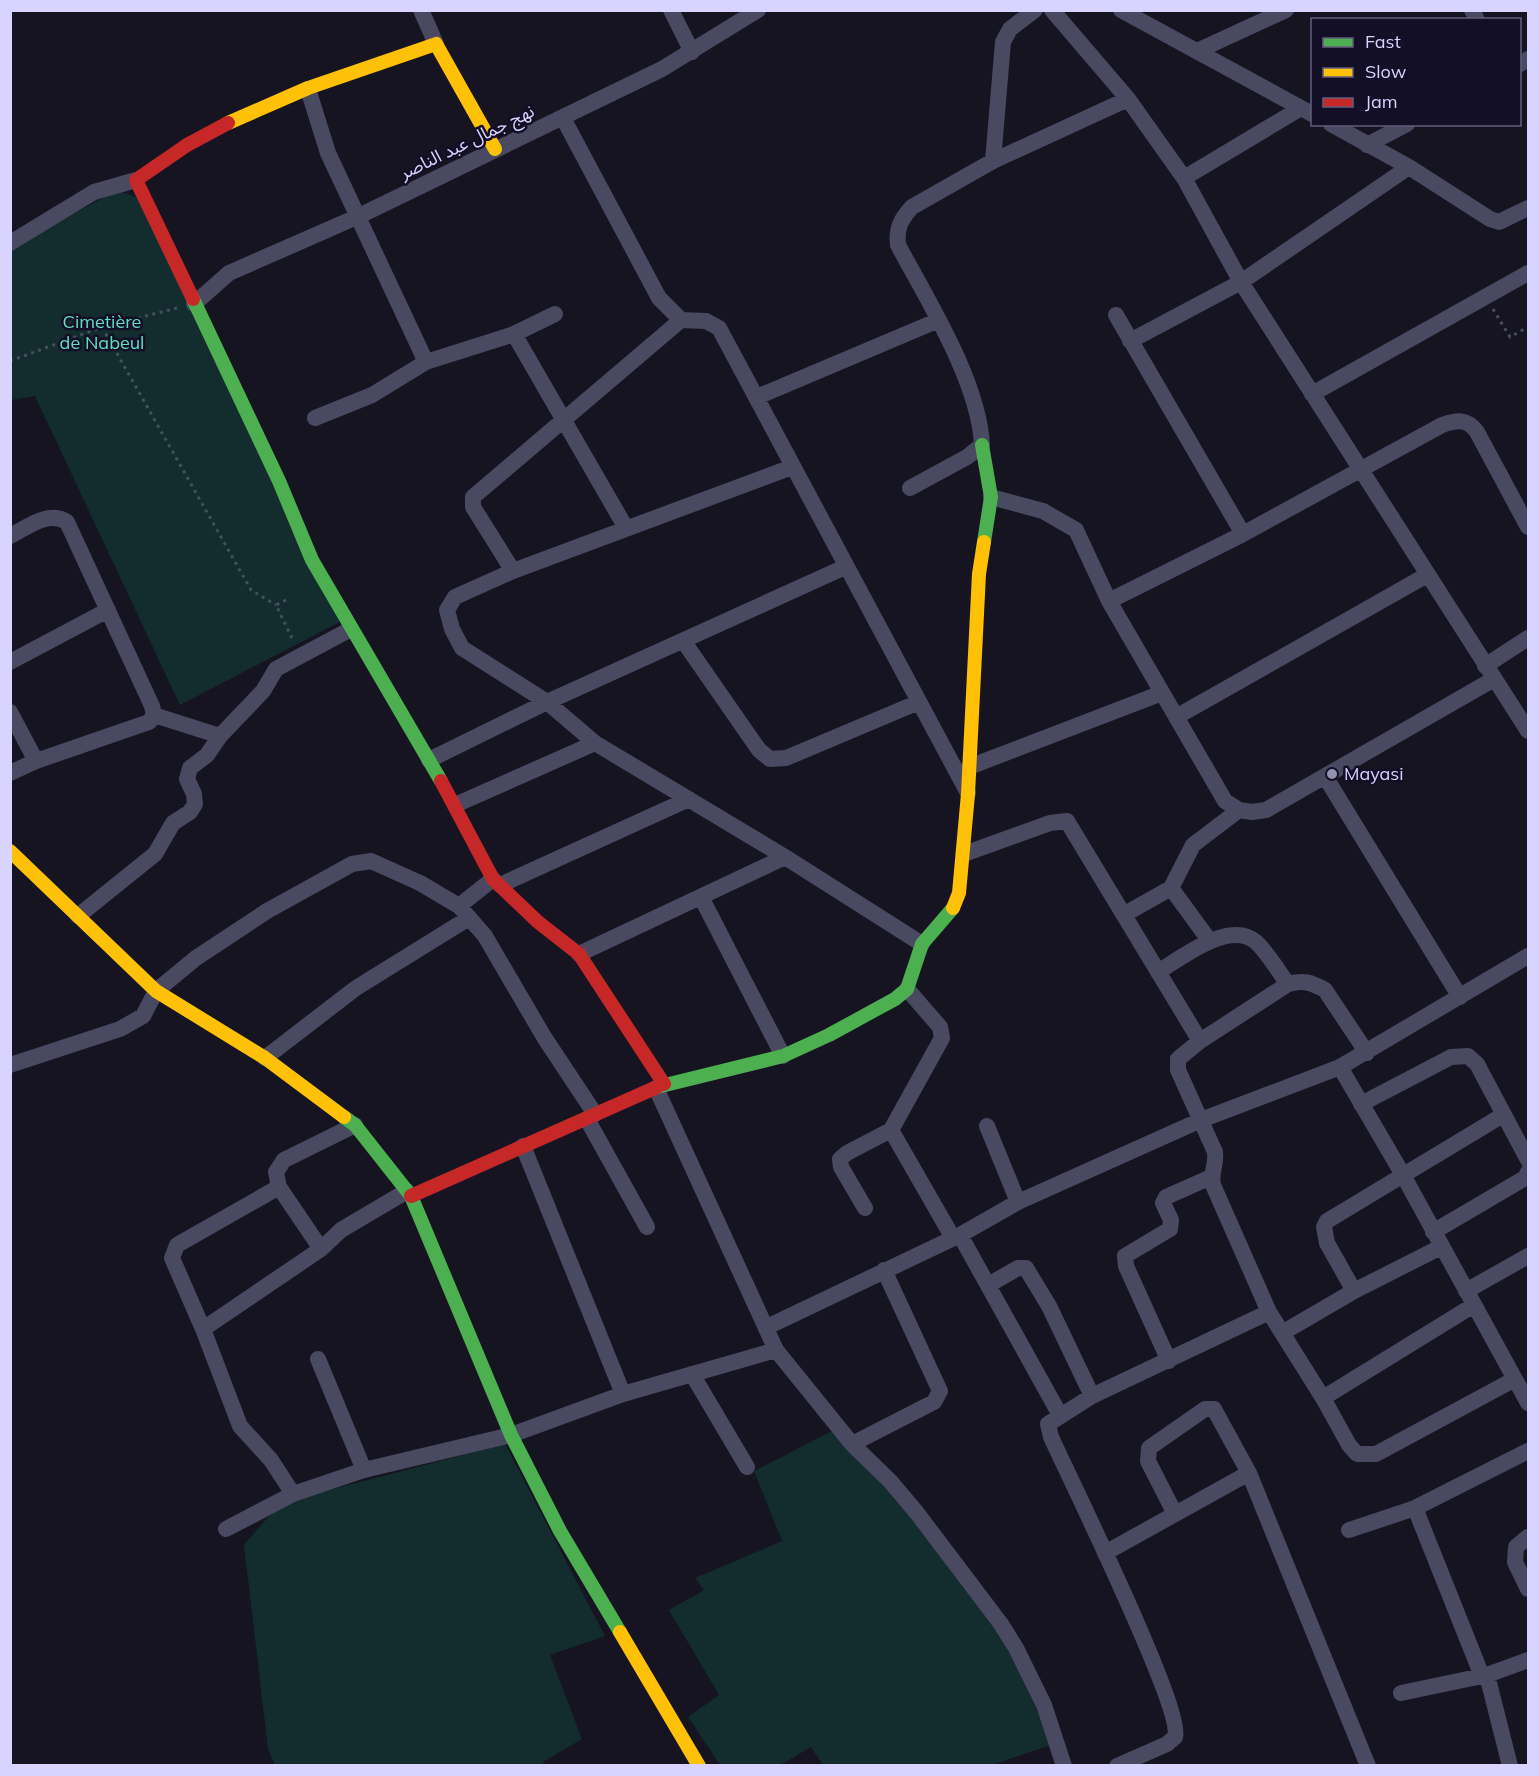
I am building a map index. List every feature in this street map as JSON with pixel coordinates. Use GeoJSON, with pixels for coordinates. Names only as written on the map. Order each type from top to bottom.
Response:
{"type":"FeatureCollection","features":[{"type":"Feature","properties":{"kind":"street"},"geometry":{"type":"LineString","coordinates":[[422,10],[436,44],[495,148]]}},
{"type":"Feature","properties":{"kind":"street"},"geometry":{"type":"LineString","coordinates":[[671,10],[692,52]]}},
{"type":"Feature","properties":{"kind":"street","name":"نهج جمال عبد الناصر"},"geometry":{"type":"LineString","coordinates":[[194,304],[229,273],[359,216],[495,148],[563,118],[692,52],[758,10]]}},
{"type":"Feature","properties":{"kind":"street"},"geometry":{"type":"LineString","coordinates":[[993,161],[1003,42],[1010,29],[1035,10]]}},
{"type":"Feature","properties":{"kind":"street"},"geometry":{"type":"LineString","coordinates":[[1052,10],[1128,99],[1184,178],[1241,282],[1528,731]]}},
{"type":"Feature","properties":{"kind":"street"},"geometry":{"type":"LineString","coordinates":[[1121,10],[1307,111]]}},
{"type":"Feature","properties":{"kind":"street"},"geometry":{"type":"LineString","coordinates":[[1197,51],[1286,10]]}},
{"type":"Feature","properties":{"kind":"street"},"geometry":{"type":"LineString","coordinates":[[10,243],[94,192],[136,180],[172,153],[203,137],[308,89],[436,44]]}},
{"type":"Feature","properties":{"kind":"street"},"geometry":{"type":"LineString","coordinates":[[308,89],[328,153],[426,362]]}},
{"type":"Feature","properties":{"kind":"street"},"geometry":{"type":"LineString","coordinates":[[203,1329],[321,1249],[341,1230],[409,1194],[660,1086],[783,1056],[829,1035],[896,999],[907,989],[922,944],[952,911],[956,902],[964,854],[980,574],[991,497],[980,425],[972,401],[939,320],[898,245],[898,229],[902,218],[912,207],[993,161],[1128,99]]}},
{"type":"Feature","properties":{"kind":"street"},"geometry":{"type":"LineString","coordinates":[[1184,178],[1307,111]]}},
{"type":"Feature","properties":{"kind":"street"},"geometry":{"type":"LineString","coordinates":[[563,118],[659,298],[681,320],[706,321],[719,328],[968,794]]}},
{"type":"Feature","properties":{"kind":"street"},"geometry":{"type":"LineString","coordinates":[[1334,126],[1409,167],[1499,222],[1528,208]]}},
{"type":"Feature","properties":{"kind":"street"},"geometry":{"type":"LineString","coordinates":[[1367,145],[1403,126]]}},
{"type":"Feature","properties":{"kind":"street"},"geometry":{"type":"LineString","coordinates":[[1130,340],[1241,282],[1409,167]]}},
{"type":"Feature","properties":{"kind":"street"},"geometry":{"type":"LineString","coordinates":[[136,180],[279,481],[312,560],[455,805],[496,882],[538,922],[579,954],[660,1086],[776,1350],[852,1444],[890,1481],[917,1513],[1001,1624],[1016,1648],[1044,1706],[1064,1766]]}},
{"type":"Feature","properties":{"kind":"street"},"geometry":{"type":"LineString","coordinates":[[1312,394],[1528,273]]}},
{"type":"Feature","properties":{"kind":"street"},"geometry":{"type":"LineString","coordinates":[[315,418],[372,395],[426,362],[514,334],[555,314]]}},
{"type":"Feature","properties":{"kind":"street"},"geometry":{"type":"LineString","coordinates":[[1116,315],[1243,534]]}},
{"type":"Feature","properties":{"kind":"street"},"geometry":{"type":"LineString","coordinates":[[513,571],[473,507],[473,496],[566,420],[681,320]]}},
{"type":"Feature","properties":{"kind":"street"},"geometry":{"type":"LineString","coordinates":[[757,397],[939,320]]}},
{"type":"Feature","properties":{"kind":"street"},"geometry":{"type":"LineString","coordinates":[[514,334],[566,420],[626,528]]}},
{"type":"Feature","properties":{"kind":"street"},"geometry":{"type":"LineString","coordinates":[[1109,601],[1243,534],[1442,425],[1463,421],[1471,424],[1477,432],[1528,527]]}},
{"type":"Feature","properties":{"kind":"street"},"geometry":{"type":"LineString","coordinates":[[910,488],[967,457],[982,446]]}},
{"type":"Feature","properties":{"kind":"street"},"geometry":{"type":"LineString","coordinates":[[792,467],[513,571],[455,597],[447,610],[452,629],[462,648],[547,702],[595,743],[785,857],[922,944]]}},
{"type":"Feature","properties":{"kind":"street"},"geometry":{"type":"LineString","coordinates":[[991,497],[1043,511],[1076,530],[1109,601],[1162,693],[1225,801],[1239,810],[1252,812],[1266,810],[1326,778],[1490,673],[1528,638]]}},
{"type":"Feature","properties":{"kind":"street"},"geometry":{"type":"LineString","coordinates":[[10,536],[47,518],[55,517],[67,522],[152,706],[154,715],[149,722],[36,761],[10,774]]}},
{"type":"Feature","properties":{"kind":"street"},"geometry":{"type":"LineString","coordinates":[[429,760],[547,702],[684,642],[845,567]]}},
{"type":"Feature","properties":{"kind":"street"},"geometry":{"type":"LineString","coordinates":[[1176,717],[1427,575]]}},
{"type":"Feature","properties":{"kind":"street"},"geometry":{"type":"LineString","coordinates":[[10,662],[108,610]]}},
{"type":"Feature","properties":{"kind":"street"},"geometry":{"type":"LineString","coordinates":[[78,916],[155,854],[173,824],[190,812],[195,804],[187,779],[190,768],[207,755],[220,736],[263,692],[276,669],[351,629]]}},
{"type":"Feature","properties":{"kind":"street"},"geometry":{"type":"LineString","coordinates":[[684,642],[759,750],[770,759],[786,758],[919,702]]}},
{"type":"Feature","properties":{"kind":"street"},"geometry":{"type":"LineString","coordinates":[[969,767],[1162,693]]}},
{"type":"Feature","properties":{"kind":"street"},"geometry":{"type":"LineString","coordinates":[[10,712],[36,761]]}},
{"type":"Feature","properties":{"kind":"street"},"geometry":{"type":"LineString","coordinates":[[154,715],[220,736]]}},
{"type":"Feature","properties":{"kind":"street"},"geometry":{"type":"LineString","coordinates":[[455,805],[595,743]]}},
{"type":"Feature","properties":{"kind":"street"},"geometry":{"type":"LineString","coordinates":[[1326,778],[1460,997]]}},
{"type":"Feature","properties":{"kind":"street"},"geometry":{"type":"LineString","coordinates":[[265,1058],[356,988],[464,912],[496,882],[689,800]]}},
{"type":"Feature","properties":{"kind":"street"},"geometry":{"type":"LineString","coordinates":[[1125,914],[1171,888],[1193,845],[1239,810]]}},
{"type":"Feature","properties":{"kind":"street"},"geometry":{"type":"LineString","coordinates":[[964,854],[1050,823],[1067,822],[1125,914],[1200,1041]]}},
{"type":"Feature","properties":{"kind":"street"},"geometry":{"type":"LineString","coordinates":[[10,851],[156,991],[265,1058],[355,1125],[409,1194],[511,1435],[560,1531],[699,1766]]}},
{"type":"Feature","properties":{"kind":"street"},"geometry":{"type":"LineString","coordinates":[[579,954],[785,857]]}},
{"type":"Feature","properties":{"kind":"street"},"geometry":{"type":"LineString","coordinates":[[10,1065],[120,1029],[143,1016],[156,991],[228,935],[359,861],[371,861],[464,912],[485,936],[591,1116],[647,1227]]}},
{"type":"Feature","properties":{"kind":"street"},"geometry":{"type":"LineString","coordinates":[[1171,888],[1209,940]]}},
{"type":"Feature","properties":{"kind":"street"},"geometry":{"type":"LineString","coordinates":[[701,897],[783,1056]]}},
{"type":"Feature","properties":{"kind":"street"},"geometry":{"type":"LineString","coordinates":[[1158,972],[1209,940],[1232,935],[1256,941],[1288,984]]}},
{"type":"Feature","properties":{"kind":"street"},"geometry":{"type":"LineString","coordinates":[[767,1327],[957,1236],[1018,1202],[1201,1120],[1340,1067],[1528,956]]}},
{"type":"Feature","properties":{"kind":"street"},"geometry":{"type":"LineString","coordinates":[[1367,1053],[1324,990],[1314,983],[1301,981],[1288,984],[1200,1041],[1181,1056],[1177,1064],[1217,1160],[1211,1177],[1269,1312],[1323,1398],[1349,1445],[1357,1454],[1365,1456],[1377,1454],[1515,1379]]}},
{"type":"Feature","properties":{"kind":"street"},"geometry":{"type":"LineString","coordinates":[[865,1208],[841,1167],[840,1159],[891,1130],[942,1038],[940,1027],[907,989]]}},
{"type":"Feature","properties":{"kind":"street"},"geometry":{"type":"LineString","coordinates":[[1361,1104],[1459,1055],[1468,1056],[1477,1064],[1528,1160]]}},
{"type":"Feature","properties":{"kind":"street"},"geometry":{"type":"LineString","coordinates":[[1340,1067],[1527,1397]]}},
{"type":"Feature","properties":{"kind":"street"},"geometry":{"type":"LineString","coordinates":[[1354,1291],[1327,1244],[1324,1227],[1327,1221],[1503,1115]]}},
{"type":"Feature","properties":{"kind":"street"},"geometry":{"type":"LineString","coordinates":[[321,1249],[279,1187],[276,1172],[284,1160],[355,1125]]}},
{"type":"Feature","properties":{"kind":"street"},"geometry":{"type":"LineString","coordinates":[[987,1126],[1018,1202]]}},
{"type":"Feature","properties":{"kind":"street"},"geometry":{"type":"LineString","coordinates":[[891,1130],[957,1236],[990,1284],[1060,1415]]}},
{"type":"Feature","properties":{"kind":"street"},"geometry":{"type":"LineString","coordinates":[[523,1146],[623,1394]]}},
{"type":"Feature","properties":{"kind":"street"},"geometry":{"type":"LineString","coordinates":[[1282,1333],[1437,1240],[1525,1178],[1528,1172]]}},
{"type":"Feature","properties":{"kind":"street"},"geometry":{"type":"LineString","coordinates":[[1169,1361],[1126,1266],[1125,1256],[1170,1229],[1171,1220],[1163,1203],[1166,1197],[1211,1177]]}},
{"type":"Feature","properties":{"kind":"street"},"geometry":{"type":"LineString","coordinates":[[279,1187],[177,1245],[173,1251],[172,1264],[203,1329],[240,1426],[271,1460],[293,1494]]}},
{"type":"Feature","properties":{"kind":"street"},"geometry":{"type":"LineString","coordinates":[[1323,1398],[1528,1256]]}},
{"type":"Feature","properties":{"kind":"street"},"geometry":{"type":"LineString","coordinates":[[990,1284],[1018,1268],[1026,1268],[1049,1306],[1092,1396]]}},
{"type":"Feature","properties":{"kind":"street"},"geometry":{"type":"LineString","coordinates":[[852,1444],[934,1402],[940,1391],[884,1270]]}},
{"type":"Feature","properties":{"kind":"street"},"geometry":{"type":"LineString","coordinates":[[1117,1766],[1167,1744],[1175,1737],[1178,1730],[1151,1656],[1048,1430],[1048,1424],[1092,1396],[1269,1312]]}},
{"type":"Feature","properties":{"kind":"street"},"geometry":{"type":"LineString","coordinates":[[226,1529],[293,1494],[363,1470],[511,1435],[623,1394],[776,1350]]}},
{"type":"Feature","properties":{"kind":"street"},"geometry":{"type":"LineString","coordinates":[[318,1359],[363,1470]]}},
{"type":"Feature","properties":{"kind":"street"},"geometry":{"type":"LineString","coordinates":[[692,1374],[747,1467]]}},
{"type":"Feature","properties":{"kind":"street"},"geometry":{"type":"LineString","coordinates":[[1175,1514],[1147,1455],[1149,1448],[1204,1409],[1209,1408],[1217,1411],[1248,1473],[1368,1766]]}},
{"type":"Feature","properties":{"kind":"street"},"geometry":{"type":"LineString","coordinates":[[1349,1530],[1415,1508],[1528,1451]]}},
{"type":"Feature","properties":{"kind":"street"},"geometry":{"type":"LineString","coordinates":[[1105,1553],[1248,1473]]}},
{"type":"Feature","properties":{"kind":"street"},"geometry":{"type":"LineString","coordinates":[[1415,1508],[1484,1675],[1509,1766]]}},
{"type":"Feature","properties":{"kind":"street"},"geometry":{"type":"LineString","coordinates":[[1528,1537],[1516,1547],[1514,1555],[1528,1589]]}},
{"type":"Feature","properties":{"kind":"street"},"geometry":{"type":"LineString","coordinates":[[1401,1692],[1484,1675],[1528,1660]]}},
{"type":"Feature","properties":{"kind":"path"},"geometry":{"type":"LineString","coordinates":[[1485,297],[1510,337],[1528,327]]}},
{"type":"Feature","properties":{"kind":"path"},"geometry":{"type":"LineString","coordinates":[[10,361],[102,327],[194,304]]}},
{"type":"Feature","properties":{"kind":"path"},"geometry":{"type":"LineString","coordinates":[[102,327],[251,590],[276,605],[292,638]]}},
{"type":"Feature","properties":{"kind":"path"},"geometry":{"type":"LineString","coordinates":[[276,605],[286,600]]}},
{"type":"Feature","properties":{"kind":"green space","name":"Cimetière de Nabeul"},"geometry":{"type":"Polygon","coordinates":[[[117,190],[141,199],[340,622],[180,705],[35,396],[11,400],[10,249],[117,190]]]}},
{"type":"Feature","properties":{"kind":"green space"},"geometry":{"type":"Polygon","coordinates":[[[832,1431],[905,1501],[1015,1656],[1051,1745],[992,1765],[823,1765],[811,1747],[780,1765],[720,1765],[688,1717],[719,1695],[669,1610],[704,1590],[695,1578],[782,1541],[754,1471],[832,1431]]]}},
{"type":"Feature","properties":{"kind":"green space"},"geometry":{"type":"Polygon","coordinates":[[[505,1444],[605,1636],[550,1655],[582,1739],[543,1762],[544,1765],[275,1765],[268,1749],[244,1545],[280,1503],[505,1444]]]}},
{"type":"Feature","properties":{"kind":"traffic: fast"},"geometry":{"type":"LineString","coordinates":[[193,299],[279,481],[312,560],[441,781]]}},
{"type":"Feature","properties":{"kind":"traffic: fast"},"geometry":{"type":"LineString","coordinates":[[982,445],[991,497],[984,542]]}},
{"type":"Feature","properties":{"kind":"traffic: fast"},"geometry":{"type":"LineString","coordinates":[[657,1087],[783,1056],[829,1035],[895,999],[907,989],[922,944],[953,908]]}},
{"type":"Feature","properties":{"kind":"traffic: fast"},"geometry":{"type":"LineString","coordinates":[[344,1117],[355,1125],[411,1196],[511,1435],[560,1531],[620,1632]]}},
{"type":"Feature","properties":{"kind":"traffic: slow"},"geometry":{"type":"LineString","coordinates":[[228,123],[308,88],[436,44],[495,149]]}},
{"type":"Feature","properties":{"kind":"traffic: slow"},"geometry":{"type":"LineString","coordinates":[[953,908],[959,893],[968,794],[979,574],[984,542]]}},
{"type":"Feature","properties":{"kind":"traffic: slow"},"geometry":{"type":"LineString","coordinates":[[10,851],[156,991],[265,1058],[344,1117]]}},
{"type":"Feature","properties":{"kind":"traffic: slow"},"geometry":{"type":"LineString","coordinates":[[620,1632],[699,1766]]}},
{"type":"Feature","properties":{"kind":"traffic: jam"},"geometry":{"type":"LineString","coordinates":[[193,299],[136,180],[187,145],[228,123]]}},
{"type":"Feature","properties":{"kind":"traffic: jam"},"geometry":{"type":"LineString","coordinates":[[441,781],[493,879],[538,922],[579,954],[664,1084]]}},
{"type":"Feature","properties":{"kind":"traffic: jam"},"geometry":{"type":"LineString","coordinates":[[411,1196],[657,1087]]}},
{"type":"Feature","properties":{"kind":"place","name":"Mayasi"},"geometry":{"type":"Point","coordinates":[1332,774]}}]}
